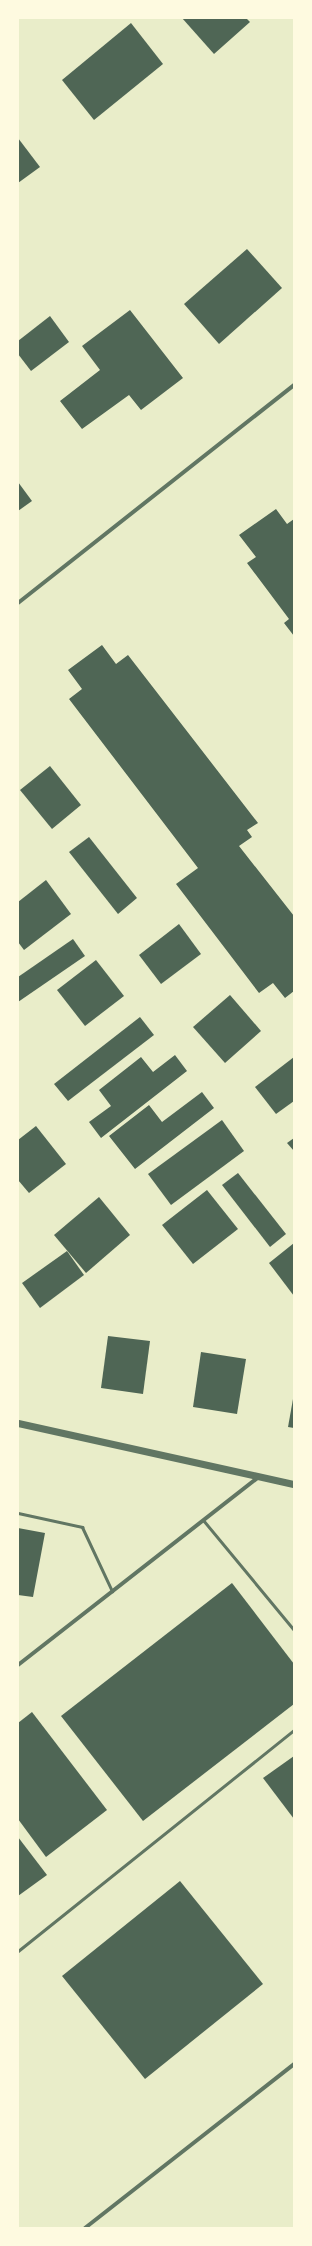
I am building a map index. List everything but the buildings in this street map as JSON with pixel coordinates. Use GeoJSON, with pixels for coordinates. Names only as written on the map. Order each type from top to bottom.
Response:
{"type":"FeatureCollection","features":[{"type":"Feature","properties":{"kind":"street"},"geometry":{"type":"LineString","coordinates":[[18,603],[294,385]]}},
{"type":"Feature","properties":{"kind":"street"},"geometry":{"type":"LineString","coordinates":[[18,1423],[294,1484]]}},
{"type":"Feature","properties":{"kind":"street"},"geometry":{"type":"LineString","coordinates":[[18,1665],[259,1477]]}},
{"type":"Feature","properties":{"kind":"street"},"geometry":{"type":"LineString","coordinates":[[85,2228],[294,2064]]}},
{"type":"Feature","properties":{"kind":"lane"},"geometry":{"type":"LineString","coordinates":[[18,1513],[82,1527],[112,1591]]}},
{"type":"Feature","properties":{"kind":"lane"},"geometry":{"type":"LineString","coordinates":[[203,1520],[294,1630]]}},
{"type":"Feature","properties":{"kind":"lane"},"geometry":{"type":"LineString","coordinates":[[18,1951],[294,1730]]}}]}
